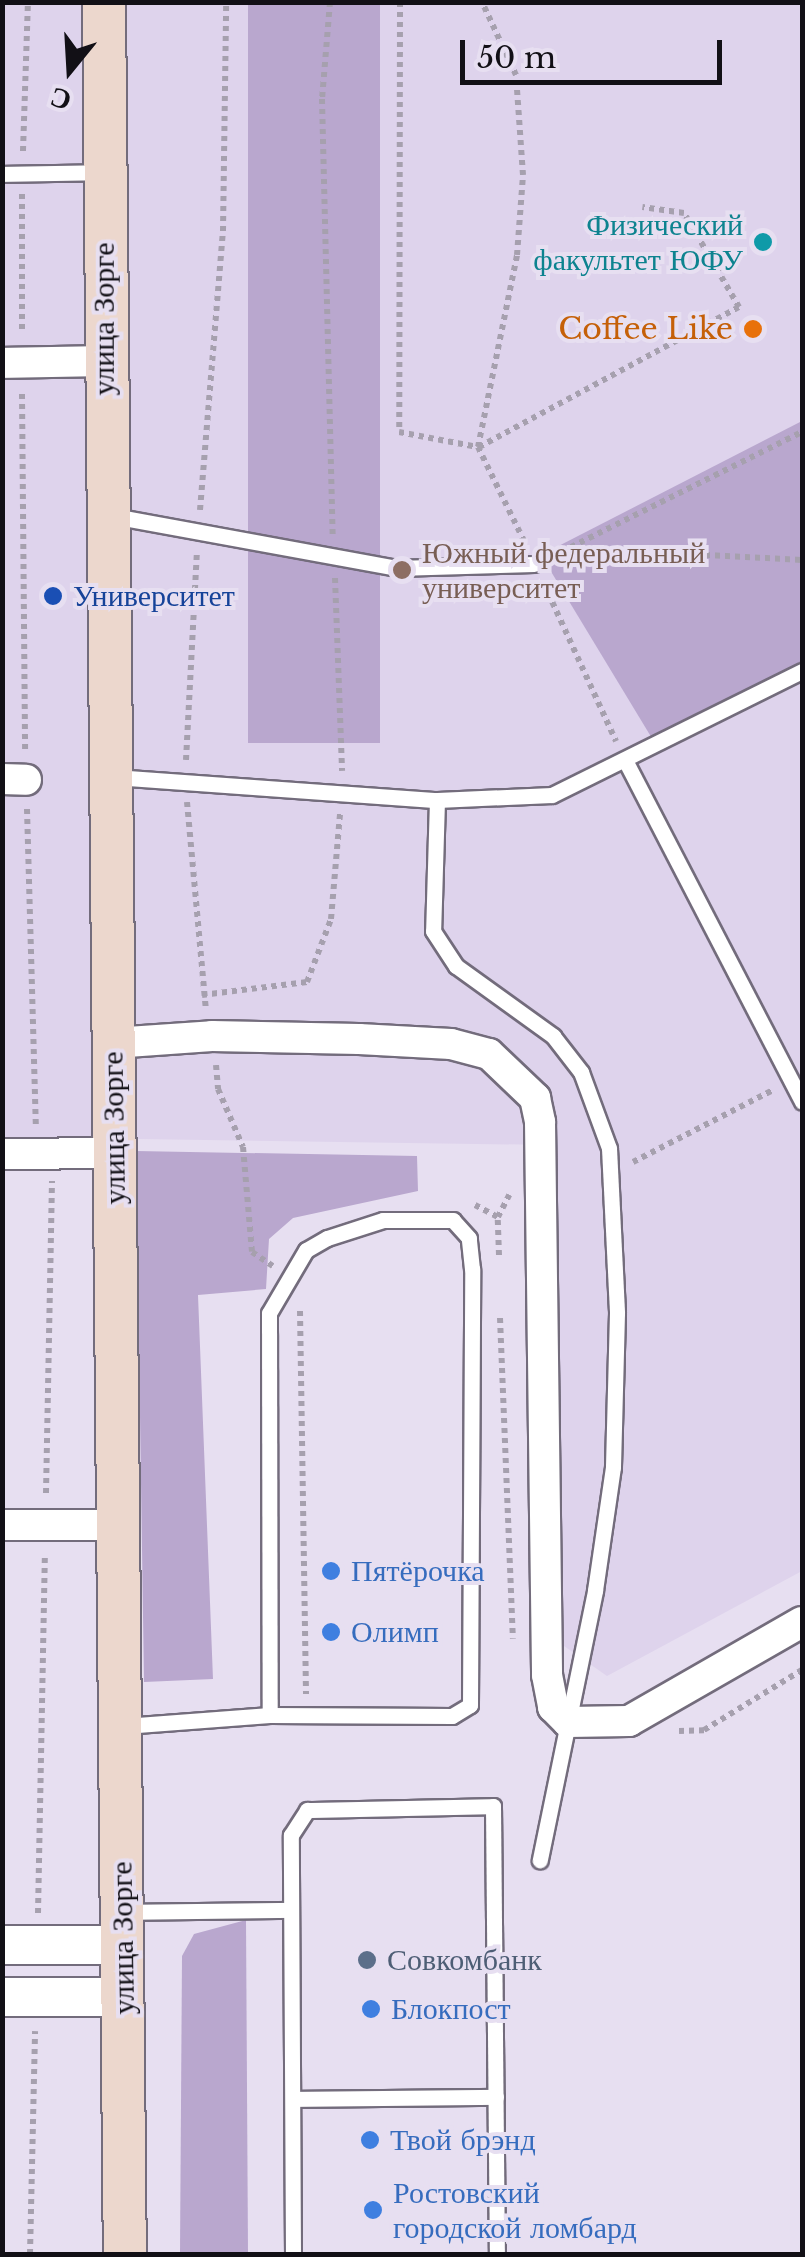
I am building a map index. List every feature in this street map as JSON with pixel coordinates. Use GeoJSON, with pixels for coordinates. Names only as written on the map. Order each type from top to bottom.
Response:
{"type":"FeatureCollection","features":[{"type":"Feature","properties":{"kind":"main road","name":"улица Зорге"},"geometry":{"type":"LineString","coordinates":[[104,2],[104,361],[125,2254]]}},
{"type":"Feature","properties":{"kind":"street"},"geometry":{"type":"LineString","coordinates":[[2,363],[104,361]]}},
{"type":"Feature","properties":{"kind":"street"},"geometry":{"type":"LineString","coordinates":[[114,1043],[212,1036],[359,1040],[450,1044],[490,1054],[534,1098],[541,1182],[547,1675],[553,1707],[568,1722],[629,1721],[802,1622]]}},
{"type":"Feature","properties":{"kind":"street"},"geometry":{"type":"LineString","coordinates":[[2,1154],[115,1153]]}},
{"type":"Feature","properties":{"kind":"street"},"geometry":{"type":"LineString","coordinates":[[2,1525],[118,1525]]}},
{"type":"Feature","properties":{"kind":"street"},"geometry":{"type":"LineString","coordinates":[[20,1944],[124,1928]]}},
{"type":"Feature","properties":{"kind":"street"},"geometry":{"type":"LineString","coordinates":[[19,1997],[124,1998]]}},
{"type":"Feature","properties":{"kind":"lane"},"geometry":{"type":"LineString","coordinates":[[2,174],[104,172]]}},
{"type":"Feature","properties":{"kind":"lane"},"geometry":{"type":"LineString","coordinates":[[106,514],[396,568],[534,564]]}},
{"type":"Feature","properties":{"kind":"lane"},"geometry":{"type":"LineString","coordinates":[[110,776],[437,800],[552,795],[802,671]]}},
{"type":"Feature","properties":{"kind":"lane"},"geometry":{"type":"LineString","coordinates":[[625,760],[802,1102]]}},
{"type":"Feature","properties":{"kind":"lane"},"geometry":{"type":"LineString","coordinates":[[437,800],[432,931],[456,966],[512,1001],[581,1072],[609,1148],[617,1313],[613,1467],[540,1860]]}},
{"type":"Feature","properties":{"kind":"lane"},"geometry":{"type":"LineString","coordinates":[[120,1726],[270,1715],[463,1713],[472,1696],[469,1238],[453,1220],[383,1220],[306,1250],[283,1276],[269,1314],[270,1715]]}},
{"type":"Feature","properties":{"kind":"lane"},"geometry":{"type":"LineString","coordinates":[[294,2254],[291,1835],[307,1810],[493,1806],[497,2254]]}},
{"type":"Feature","properties":{"kind":"lane"},"geometry":{"type":"LineString","coordinates":[[124,1928],[292,1910]]}},
{"type":"Feature","properties":{"kind":"lane"},"geometry":{"type":"LineString","coordinates":[[293,2099],[496,2098]]}},
{"type":"Feature","properties":{"kind":"path"},"geometry":{"type":"LineString","coordinates":[[400,2],[398,432],[478,448],[739,307],[684,213],[642,207]]}},
{"type":"Feature","properties":{"kind":"path"},"geometry":{"type":"LineString","coordinates":[[482,2],[516,75],[523,175],[517,255],[478,448],[625,760]]}},
{"type":"Feature","properties":{"kind":"path"},"geometry":{"type":"LineString","coordinates":[[534,564],[574,548],[802,432]]}},
{"type":"Feature","properties":{"kind":"path"},"geometry":{"type":"LineString","coordinates":[[574,548],[802,560]]}},
{"type":"Feature","properties":{"kind":"path"},"geometry":{"type":"LineString","coordinates":[[14,780],[45,1153],[46,1525],[20,1944]]}},
{"type":"Feature","properties":{"kind":"path"},"geometry":{"type":"LineString","coordinates":[[202,1070],[236,1070]]}},
{"type":"Feature","properties":{"kind":"path"},"geometry":{"type":"LineString","coordinates":[[216,1070],[242,1146],[252,1252],[300,1288],[306,1703]]}},
{"type":"Feature","properties":{"kind":"path"},"geometry":{"type":"LineString","coordinates":[[610,1172],[792,1080]]}},
{"type":"Feature","properties":{"kind":"path"},"geometry":{"type":"LineString","coordinates":[[499,1275],[498,1217],[516,1183],[541,1182]]}},
{"type":"Feature","properties":{"kind":"path"},"geometry":{"type":"LineString","coordinates":[[500,1313],[507,1620],[518,1655]]}},
{"type":"Feature","properties":{"kind":"path"},"geometry":{"type":"LineString","coordinates":[[670,1735],[704,1730],[802,1670]]}},
{"type":"Feature","properties":{"kind":"path"},"geometry":{"type":"LineString","coordinates":[[19,1997],[30,2254]]}},
{"type":"Feature","properties":{"kind":"shaded area","name":"Южный федеральный университет"},"geometry":{"type":"Polygon","coordinates":[[[3,3],[802,3],[802,1571],[607,1676],[554,1639],[551,1145],[3,1137],[3,3]]]}},
{"type":"Feature","properties":{"kind":"shaded area"},"geometry":{"type":"Polygon","coordinates":[[[248,3],[380,3],[380,743],[248,743],[248,3]]]}},
{"type":"Feature","properties":{"kind":"shaded area"},"geometry":{"type":"Polygon","coordinates":[[[802,421],[802,664],[653,740],[541,555],[802,421]]]}},
{"type":"Feature","properties":{"kind":"shaded area"},"geometry":{"type":"Polygon","coordinates":[[[136,1151],[417,1156],[418,1191],[293,1218],[269,1239],[266,1289],[198,1295],[213,1679],[144,1682],[136,1151]]]}},
{"type":"Feature","properties":{"kind":"shaded area"},"geometry":{"type":"Polygon","coordinates":[[[246,1920],[248,2254],[180,2254],[182,1956],[194,1934],[246,1920]]]}},
{"type":"Feature","properties":{"kind":"place","name":"Физический факультет ЮФУ"},"geometry":{"type":"Point","coordinates":[763,242]}},
{"type":"Feature","properties":{"kind":"place","name":"Coffee Like"},"geometry":{"type":"Point","coordinates":[753,329]}},
{"type":"Feature","properties":{"kind":"place","name":"Южный федеральный университет"},"geometry":{"type":"Point","coordinates":[402,570]}},
{"type":"Feature","properties":{"kind":"place","name":"Университет"},"geometry":{"type":"Point","coordinates":[53,596]}},
{"type":"Feature","properties":{"kind":"place","name":"Пятёрочка"},"geometry":{"type":"Point","coordinates":[331,1571]}},
{"type":"Feature","properties":{"kind":"place","name":"Олимп"},"geometry":{"type":"Point","coordinates":[331,1632]}},
{"type":"Feature","properties":{"kind":"place","name":"Совкомбанк"},"geometry":{"type":"Point","coordinates":[367,1960]}},
{"type":"Feature","properties":{"kind":"place","name":"Блокпост"},"geometry":{"type":"Point","coordinates":[371,2009]}},
{"type":"Feature","properties":{"kind":"place","name":"Твой брэнд"},"geometry":{"type":"Point","coordinates":[370,2140]}},
{"type":"Feature","properties":{"kind":"place","name":"Ростовский городской ломбард"},"geometry":{"type":"Point","coordinates":[373,2210]}}]}
